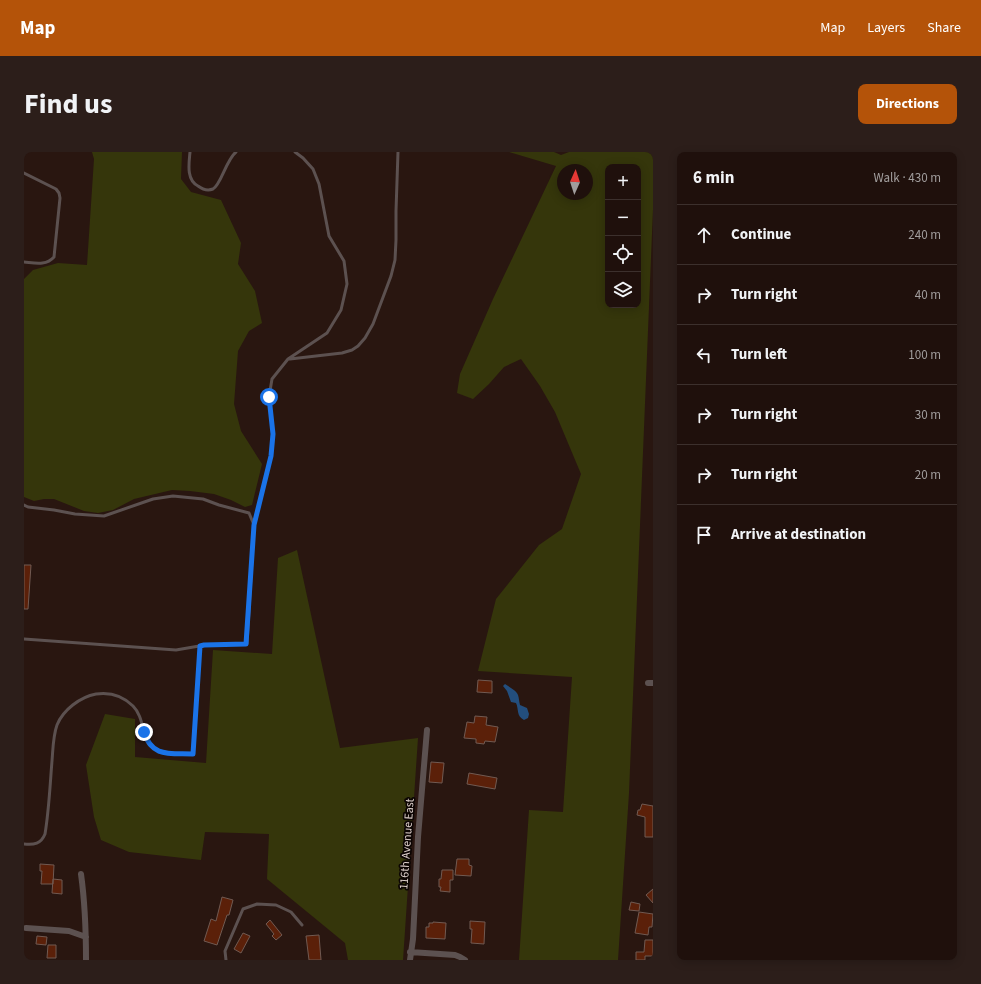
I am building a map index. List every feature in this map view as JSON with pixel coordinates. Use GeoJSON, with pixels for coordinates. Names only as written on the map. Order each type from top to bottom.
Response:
{"type":"FeatureCollection","features":[{"type":"Feature","properties":{"kind":"street","name":"116th Avenue East"},"geometry":{"type":"LineString","coordinates":[[410,960],[413,939],[418,837],[427,730]]}},
{"type":"Feature","properties":{"kind":"street"},"geometry":{"type":"LineString","coordinates":[[81,874],[85,903],[86,960]]}},
{"type":"Feature","properties":{"kind":"street"},"geometry":{"type":"LineString","coordinates":[[26,928],[68,931],[86,937]]}},
{"type":"Feature","properties":{"kind":"street"},"geometry":{"type":"LineString","coordinates":[[410,952],[455,955],[460,956],[465,960]]}},
{"type":"Feature","properties":{"kind":"lane"},"geometry":{"type":"LineString","coordinates":[[190,152],[189,168],[193,183],[206,190],[212,189],[216,186],[226,164],[236,152]]}},
{"type":"Feature","properties":{"kind":"lane"},"geometry":{"type":"LineString","coordinates":[[24,639],[176,650],[204,645],[246,644],[254,525],[271,456],[273,434],[269,397],[272,379],[288,359],[326,333],[341,310],[347,284],[344,261],[329,236],[319,184],[313,169],[295,152]]}},
{"type":"Feature","properties":{"kind":"lane"},"geometry":{"type":"LineString","coordinates":[[288,359],[342,353],[352,350],[365,338],[391,276],[394,260],[396,240],[398,152]]}},
{"type":"Feature","properties":{"kind":"lane"},"geometry":{"type":"LineString","coordinates":[[24,173],[56,189],[60,198],[54,256],[52,259],[41,264],[24,262]]}},
{"type":"Feature","properties":{"kind":"lane"},"geometry":{"type":"LineString","coordinates":[[24,505],[75,514],[104,516],[153,499],[173,496],[203,499],[248,513],[254,525]]}},
{"type":"Feature","properties":{"kind":"lane"},"geometry":{"type":"LineString","coordinates":[[24,844],[35,845],[43,839],[46,834],[55,732],[62,716],[67,710],[84,698],[102,694],[115,695],[123,699],[138,712],[146,740],[153,748],[165,752],[193,754],[200,646]]}},
{"type":"Feature","properties":{"kind":"lane"},"geometry":{"type":"LineString","coordinates":[[226,960],[225,951],[243,909],[257,904],[276,905],[291,912],[302,925]]}},
{"type":"Feature","properties":{"kind":"shaded area"},"geometry":{"type":"Polygon","coordinates":[[[92,152],[182,152],[181,179],[191,192],[221,200],[241,243],[238,264],[255,291],[262,323],[249,331],[238,351],[234,404],[241,431],[262,464],[252,505],[245,507],[214,494],[172,490],[134,499],[113,510],[98,513],[84,511],[54,499],[34,501],[24,497],[24,279],[33,270],[58,263],[87,265],[94,159],[92,152]]]}},
{"type":"Feature","properties":{"kind":"shaded area"},"geometry":{"type":"Polygon","coordinates":[[[509,152],[554,152],[561,155],[569,152],[653,152],[653,209],[629,793],[618,960],[519,960],[529,810],[563,812],[572,677],[478,671],[496,599],[539,545],[562,529],[581,474],[555,412],[540,386],[521,359],[504,367],[473,399],[457,393],[460,374],[493,299],[556,166],[509,152]]]}},
{"type":"Feature","properties":{"kind":"shaded area"},"geometry":{"type":"Polygon","coordinates":[[[297,550],[340,748],[418,738],[403,960],[348,960],[345,943],[267,879],[269,834],[205,832],[201,860],[129,852],[101,840],[94,817],[86,765],[105,714],[135,719],[135,757],[206,763],[213,650],[272,654],[278,558],[297,550]]]}},
{"type":"Feature","properties":{"kind":"water"},"geometry":{"type":"Polygon","coordinates":[[[505,684],[517,693],[520,705],[527,708],[529,714],[528,718],[524,720],[521,718],[516,703],[511,702],[507,691],[503,686],[505,684]]]}},
{"type":"Feature","properties":{"kind":"building"},"geometry":{"type":"Polygon","coordinates":[[[24,565],[31,565],[28,609],[24,609],[24,565]]]}},
{"type":"Feature","properties":{"kind":"building"},"geometry":{"type":"Polygon","coordinates":[[[478,680],[492,681],[492,693],[477,692],[478,680]]]}},
{"type":"Feature","properties":{"kind":"building"},"geometry":{"type":"Polygon","coordinates":[[[475,716],[487,717],[486,725],[498,727],[495,742],[485,741],[484,744],[476,743],[476,739],[464,738],[467,722],[474,723],[475,716]]]}},
{"type":"Feature","properties":{"kind":"building"},"geometry":{"type":"Polygon","coordinates":[[[431,762],[444,763],[442,783],[429,782],[431,762]]]}},
{"type":"Feature","properties":{"kind":"building"},"geometry":{"type":"Polygon","coordinates":[[[469,773],[497,778],[495,789],[467,784],[469,773]]]}},
{"type":"Feature","properties":{"kind":"building"},"geometry":{"type":"Polygon","coordinates":[[[642,804],[653,806],[653,837],[645,837],[645,817],[637,815],[642,804]]]}},
{"type":"Feature","properties":{"kind":"building"},"geometry":{"type":"Polygon","coordinates":[[[457,859],[469,859],[469,865],[472,866],[471,876],[455,875],[457,859]]]}},
{"type":"Feature","properties":{"kind":"building"},"geometry":{"type":"Polygon","coordinates":[[[40,864],[54,865],[53,884],[41,884],[42,871],[40,871],[40,864]]]}},
{"type":"Feature","properties":{"kind":"building"},"geometry":{"type":"Polygon","coordinates":[[[442,870],[453,870],[453,880],[450,880],[450,892],[440,891],[441,887],[439,887],[439,879],[441,879],[442,870]]]}},
{"type":"Feature","properties":{"kind":"building"},"geometry":{"type":"Polygon","coordinates":[[[53,879],[62,880],[62,894],[52,893],[53,879]]]}},
{"type":"Feature","properties":{"kind":"building"},"geometry":{"type":"Polygon","coordinates":[[[653,889],[653,903],[646,895],[653,889]]]}},
{"type":"Feature","properties":{"kind":"building"},"geometry":{"type":"Polygon","coordinates":[[[222,897],[233,900],[229,915],[227,915],[217,945],[204,941],[211,919],[216,921],[222,897]]]}},
{"type":"Feature","properties":{"kind":"building"},"geometry":{"type":"Polygon","coordinates":[[[631,902],[640,904],[639,911],[629,910],[631,902]]]}},
{"type":"Feature","properties":{"kind":"building"},"geometry":{"type":"Polygon","coordinates":[[[639,912],[653,914],[652,927],[649,927],[648,935],[635,933],[639,912]]]}},
{"type":"Feature","properties":{"kind":"building"},"geometry":{"type":"Polygon","coordinates":[[[270,920],[282,935],[276,940],[272,936],[274,934],[266,924],[270,920]]]}},
{"type":"Feature","properties":{"kind":"building"},"geometry":{"type":"Polygon","coordinates":[[[470,921],[485,922],[484,944],[471,943],[472,929],[470,929],[470,921]]]}},
{"type":"Feature","properties":{"kind":"building"},"geometry":{"type":"Polygon","coordinates":[[[429,923],[446,923],[445,939],[426,938],[426,927],[429,927],[429,923]]]}},
{"type":"Feature","properties":{"kind":"building"},"geometry":{"type":"Polygon","coordinates":[[[243,933],[250,936],[241,953],[234,949],[243,933]]]}},
{"type":"Feature","properties":{"kind":"building"},"geometry":{"type":"Polygon","coordinates":[[[319,935],[321,960],[309,960],[306,936],[319,935]]]}},
{"type":"Feature","properties":{"kind":"building"},"geometry":{"type":"Polygon","coordinates":[[[37,936],[47,937],[46,945],[36,944],[37,936]]]}},
{"type":"Feature","properties":{"kind":"building"},"geometry":{"type":"Polygon","coordinates":[[[645,940],[653,940],[653,956],[645,956],[645,960],[636,960],[636,952],[644,952],[645,940]]]}},
{"type":"Feature","properties":{"kind":"building"},"geometry":{"type":"Polygon","coordinates":[[[48,945],[56,945],[56,958],[47,958],[48,945]]]}},
{"type":"Feature","properties":{"kind":"route"},"geometry":{"type":"LineString","coordinates":[[144,732],[146,740],[153,748],[159,751],[193,754],[200,646],[246,644],[254,525],[271,456],[273,434],[269,397]]}}]}
